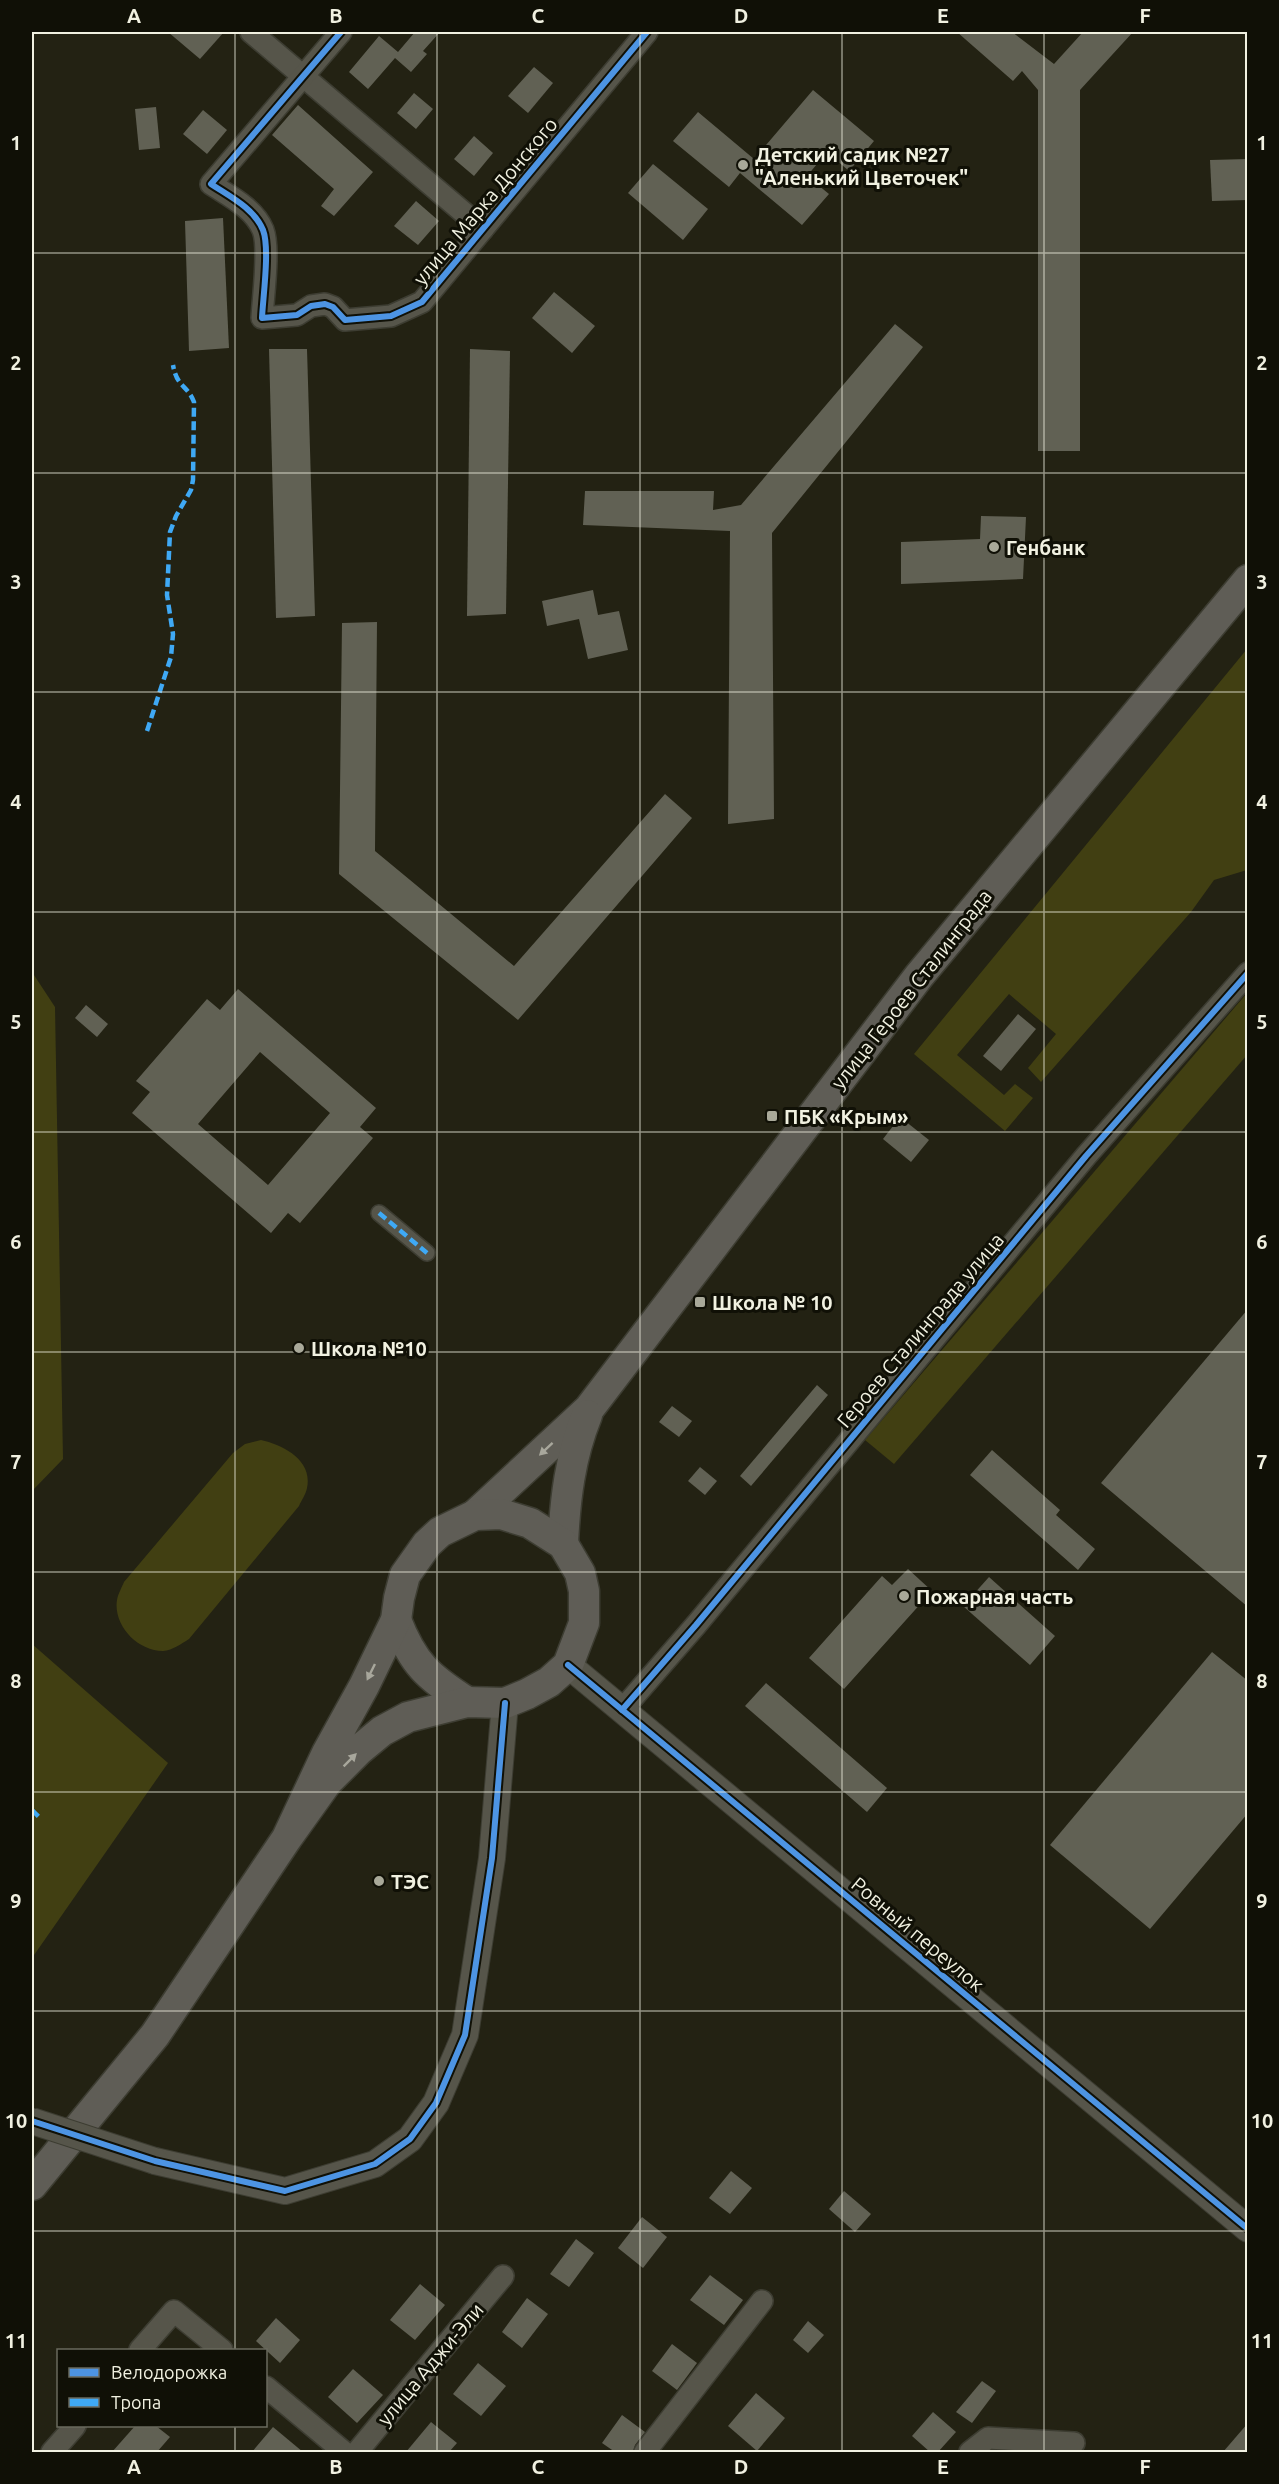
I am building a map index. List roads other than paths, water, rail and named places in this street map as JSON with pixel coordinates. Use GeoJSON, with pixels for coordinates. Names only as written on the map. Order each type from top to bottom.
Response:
{"type":"FeatureCollection","features":[{"type":"Feature","properties":{"kind":"main road","name":"улица Героев Сталинграда"},"geometry":{"type":"LineString","coordinates":[[475,1515],[589,1409],[919,976],[1248,580]]}},
{"type":"Feature","properties":{"kind":"main road","name":"улица Героев Сталинграда"},"geometry":{"type":"LineString","coordinates":[[563,1544],[568,1478],[576,1444],[589,1409]]}},
{"type":"Feature","properties":{"kind":"main road"},"geometry":{"type":"LineString","coordinates":[[32,2185],[155,2035],[286,1838],[327,1782],[382,1731],[408,1718],[467,1702],[505,1703],[549,1682],[568,1665],[584,1623],[584,1591],[580,1573],[563,1544],[531,1523],[501,1514],[475,1515],[440,1532],[415,1559],[405,1575],[396,1620],[286,1838]]}},
{"type":"Feature","properties":{"kind":"main road"},"geometry":{"type":"LineString","coordinates":[[396,1620],[417,1664],[437,1683],[467,1702]]}},
{"type":"Feature","properties":{"kind":"street"},"geometry":{"type":"LineString","coordinates":[[251,32],[483,229]]}},
{"type":"Feature","properties":{"kind":"street"},"geometry":{"type":"LineString","coordinates":[[303,77],[341,32]]}},
{"type":"Feature","properties":{"kind":"street","name":"улица Марка Донского"},"geometry":{"type":"LineString","coordinates":[[303,77],[211,184],[248,209],[263,229],[265,243],[262,318],[297,315],[311,306],[325,304],[333,307],[345,320],[391,316],[422,302],[647,32]]}},
{"type":"Feature","properties":{"kind":"street","name":"Героев Сталинграда улица"},"geometry":{"type":"LineString","coordinates":[[621,1710],[696,1625],[1086,1156],[1248,973]]}},
{"type":"Feature","properties":{"kind":"street"},"geometry":{"type":"LineString","coordinates":[[379,1213],[427,1253]]}},
{"type":"Feature","properties":{"kind":"street","name":"Ровный переулок"},"geometry":{"type":"LineString","coordinates":[[568,1665],[1248,2229]]}},
{"type":"Feature","properties":{"kind":"street"},"geometry":{"type":"LineString","coordinates":[[32,2121],[155,2161],[285,2192],[375,2164],[410,2139],[436,2103],[465,2034],[492,1858],[505,1703]]}},
{"type":"Feature","properties":{"kind":"street","name":"улица Аджи-Эли"},"geometry":{"type":"LineString","coordinates":[[357,2452],[503,2276]]}},
{"type":"Feature","properties":{"kind":"street"},"geometry":{"type":"LineString","coordinates":[[645,2452],[762,2301]]}},
{"type":"Feature","properties":{"kind":"street"},"geometry":{"type":"LineString","coordinates":[[141,2349],[174,2311],[221,2349]]}},
{"type":"Feature","properties":{"kind":"street"},"geometry":{"type":"LineString","coordinates":[[267,2388],[344,2452]]}},
{"type":"Feature","properties":{"kind":"street"},"geometry":{"type":"LineString","coordinates":[[52,2452],[74,2427]]}},
{"type":"Feature","properties":{"kind":"street"},"geometry":{"type":"LineString","coordinates":[[970,2452],[988,2438],[1074,2443]]}},
{"type":"Feature","properties":{"kind":"place","name":"Детский садик №27 \"Аленький Цветочек\""},"geometry":{"type":"Point","coordinates":[743,165]}},
{"type":"Feature","properties":{"kind":"place","name":"Генбанк"},"geometry":{"type":"Point","coordinates":[994,547]}},
{"type":"Feature","properties":{"kind":"place","name":"ПБК «Крым»"},"geometry":{"type":"Point","coordinates":[772,1116]}},
{"type":"Feature","properties":{"kind":"place","name":"Школа № 10"},"geometry":{"type":"Point","coordinates":[700,1302]}},
{"type":"Feature","properties":{"kind":"place","name":"Школа №10"},"geometry":{"type":"Point","coordinates":[299,1348]}},
{"type":"Feature","properties":{"kind":"place","name":"Пожарная часть"},"geometry":{"type":"Point","coordinates":[904,1596]}},
{"type":"Feature","properties":{"kind":"place","name":"ТЭС"},"geometry":{"type":"Point","coordinates":[379,1881]}}]}
